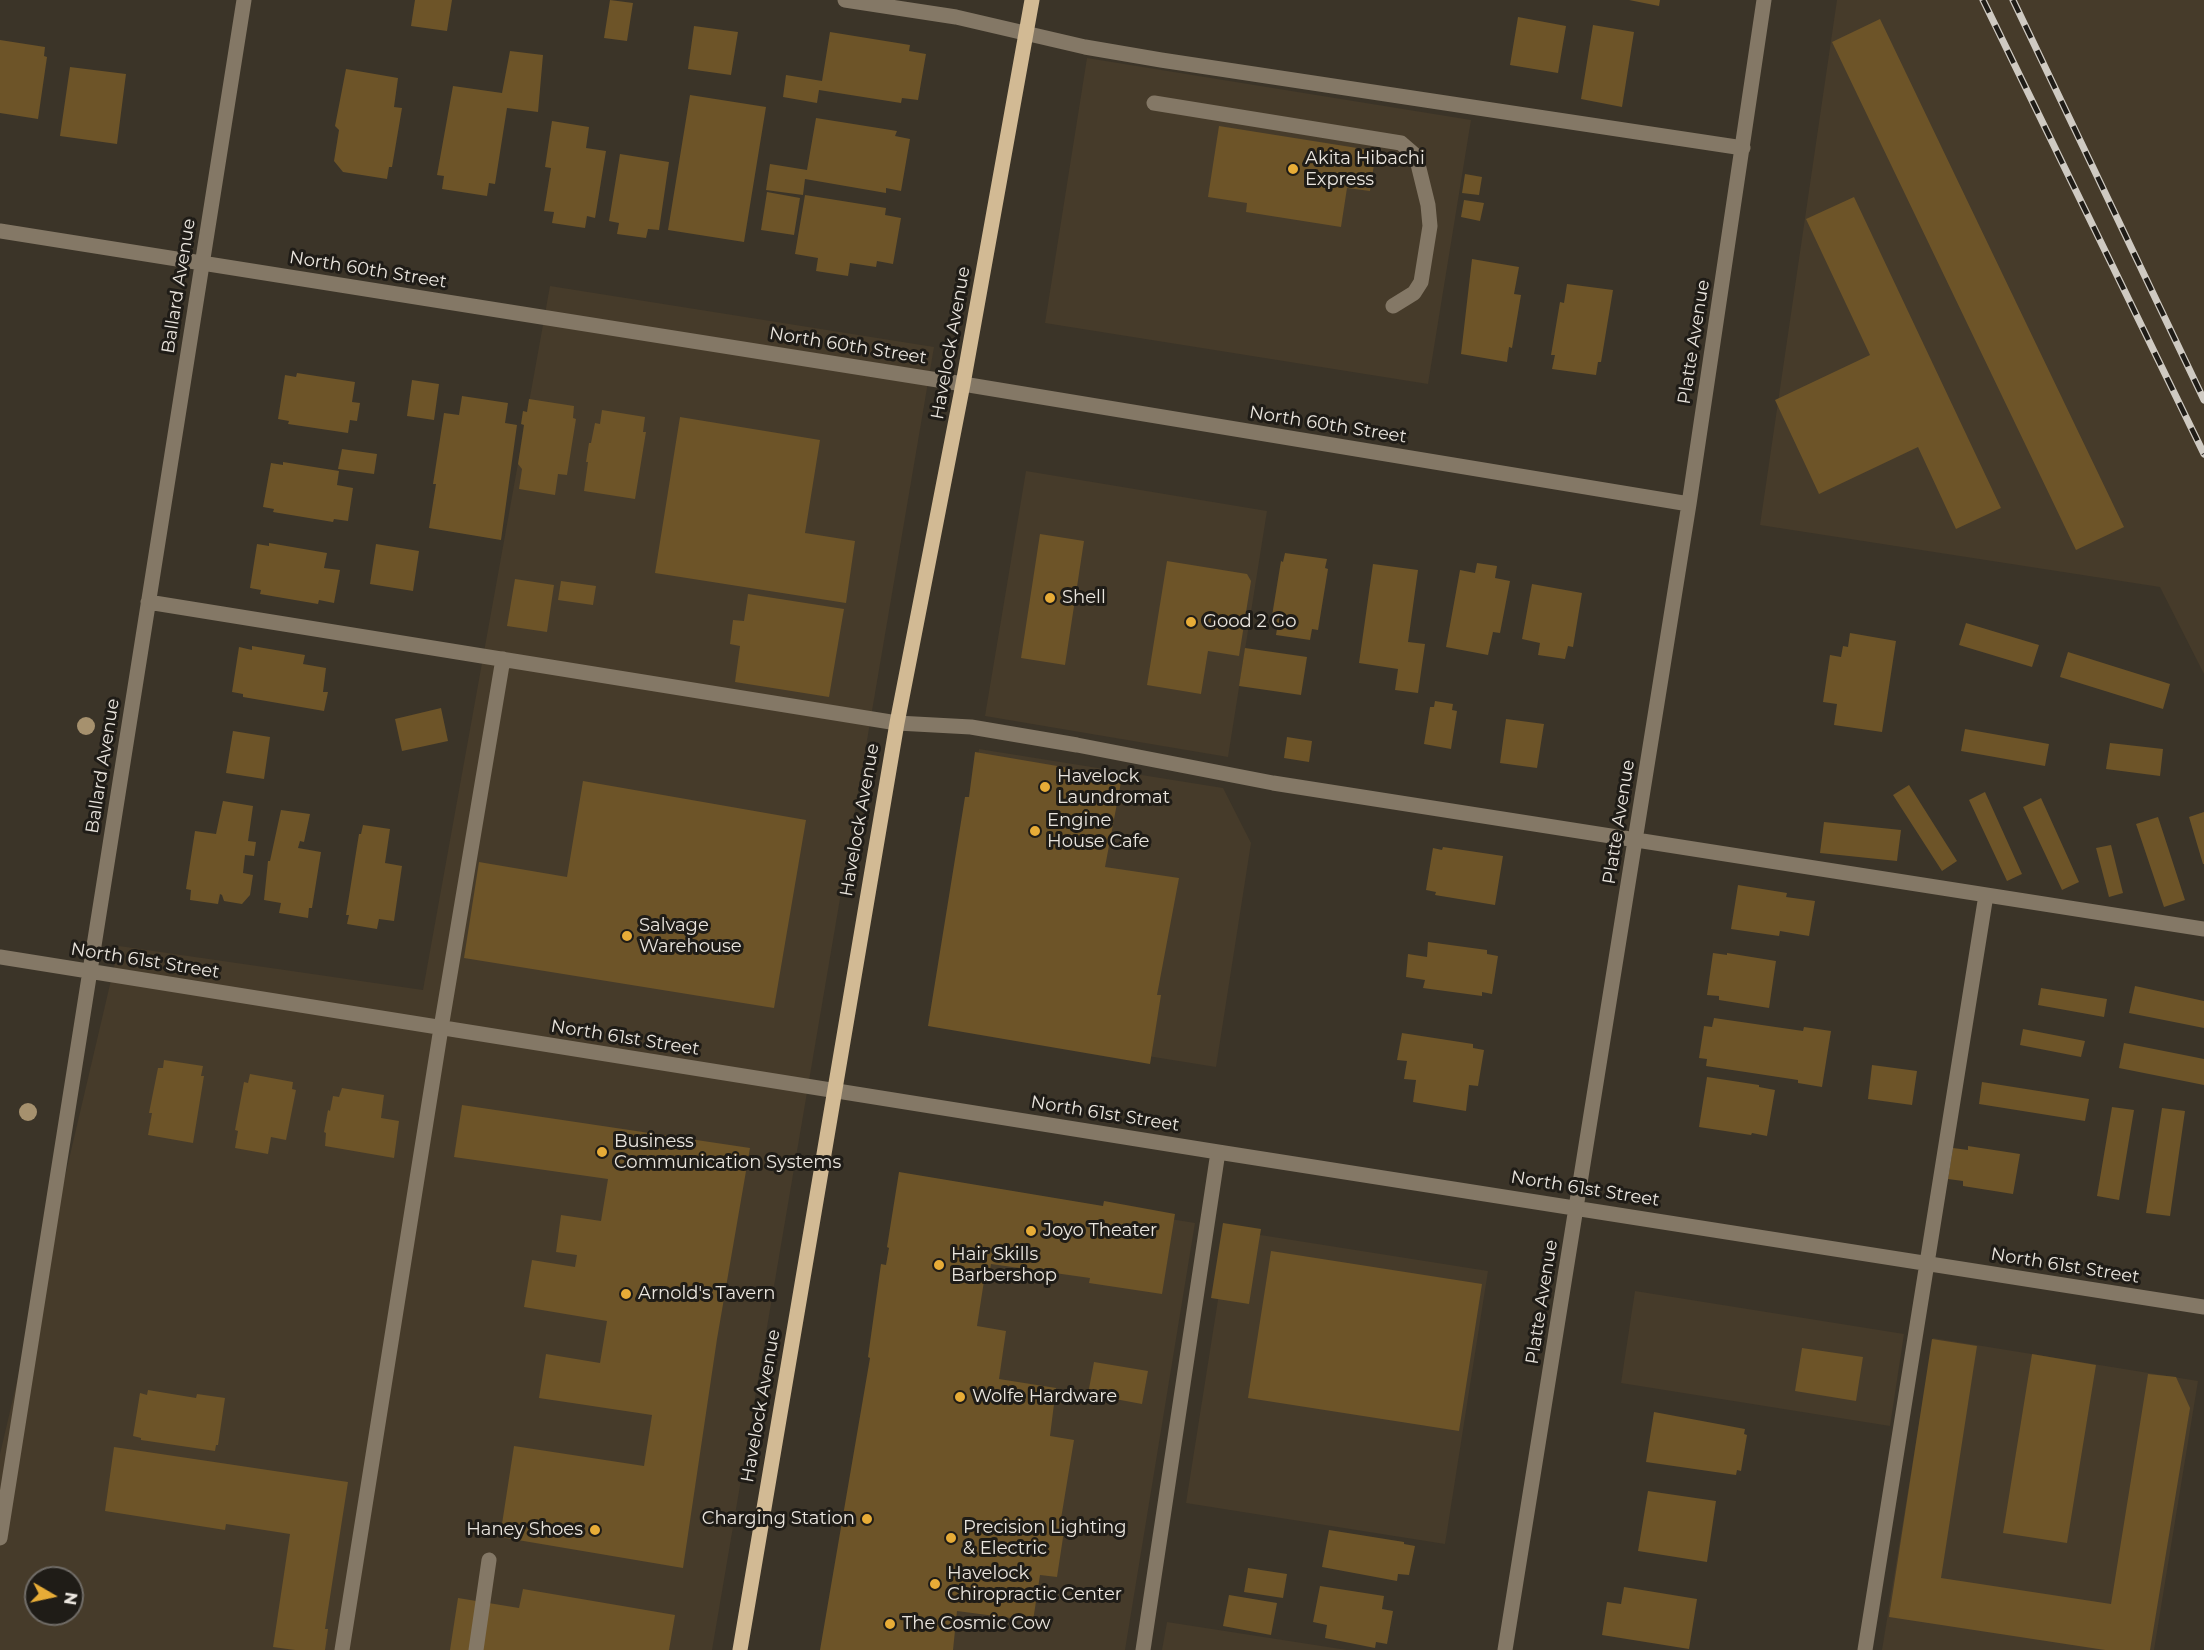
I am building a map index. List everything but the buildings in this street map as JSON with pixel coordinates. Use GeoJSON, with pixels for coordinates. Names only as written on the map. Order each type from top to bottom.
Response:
{"type":"FeatureCollection","features":[{"type":"Feature","properties":{"kind":"main road","name":"Havelock Avenue"},"geometry":{"type":"LineString","coordinates":[[740,1650],[897,723],[963,384],[1032,0]]}},
{"type":"Feature","properties":{"kind":"street","name":"Ballard Avenue"},"geometry":{"type":"LineString","coordinates":[[0,1538],[244,0]]}},
{"type":"Feature","properties":{"kind":"street"},"geometry":{"type":"LineString","coordinates":[[845,0],[956,17],[1085,47],[1161,60],[1743,148]]}},
{"type":"Feature","properties":{"kind":"street","name":"Platte Avenue"},"geometry":{"type":"LineString","coordinates":[[1505,1650],[1689,504],[1764,0]]}},
{"type":"Feature","properties":{"kind":"street"},"geometry":{"type":"LineString","coordinates":[[1154,103],[1401,143],[1416,156],[1428,205],[1430,226],[1421,282],[1414,293],[1393,306]]}},
{"type":"Feature","properties":{"kind":"street","name":"North 60th Street"},"geometry":{"type":"LineString","coordinates":[[0,231],[963,384],[1689,504]]}},
{"type":"Feature","properties":{"kind":"street"},"geometry":{"type":"LineString","coordinates":[[148,602],[897,723],[983,729],[1273,783],[2204,929]]}},
{"type":"Feature","properties":{"kind":"street"},"geometry":{"type":"LineString","coordinates":[[342,1650],[441,1028],[503,659]]}},
{"type":"Feature","properties":{"kind":"street"},"geometry":{"type":"LineString","coordinates":[[1865,1650],[1986,895]]}},
{"type":"Feature","properties":{"kind":"street","name":"North 61st Street"},"geometry":{"type":"LineString","coordinates":[[0,957],[2204,1308]]}},
{"type":"Feature","properties":{"kind":"street"},"geometry":{"type":"LineString","coordinates":[[1143,1650],[1218,1152]]}},
{"type":"Feature","properties":{"kind":"street"},"geometry":{"type":"LineString","coordinates":[[476,1650],[489,1560]]}},
{"type":"Feature","properties":{"kind":"shaded area"},"geometry":{"type":"Polygon","coordinates":[[[1837,0],[2204,0],[2204,674],[2160,587],[1760,525],[1837,0]]]}},
{"type":"Feature","properties":{"kind":"shaded area"},"geometry":{"type":"Polygon","coordinates":[[[1087,58],[1471,120],[1428,384],[1045,323],[1087,58]]]}},
{"type":"Feature","properties":{"kind":"shaded area"},"geometry":{"type":"Polygon","coordinates":[[[550,286],[934,347],[712,1650],[0,1650],[0,1454],[119,946],[423,990],[550,286]]]}},
{"type":"Feature","properties":{"kind":"shaded area"},"geometry":{"type":"Polygon","coordinates":[[[1026,471],[1267,511],[1228,757],[985,716],[1026,471]]]}},
{"type":"Feature","properties":{"kind":"shaded area"},"geometry":{"type":"Polygon","coordinates":[[[979,749],[1223,788],[1251,843],[1216,1067],[936,1022],[979,749]]]}},
{"type":"Feature","properties":{"kind":"shaded area"},"geometry":{"type":"Polygon","coordinates":[[[901,1175],[1195,1223],[1125,1650],[822,1650],[901,1175]]]}},
{"type":"Feature","properties":{"kind":"shaded area"},"geometry":{"type":"Polygon","coordinates":[[[1229,1230],[1488,1271],[1445,1544],[1186,1503],[1229,1230]]]}},
{"type":"Feature","properties":{"kind":"shaded area"},"geometry":{"type":"Polygon","coordinates":[[[1635,1291],[1904,1334],[1890,1426],[1621,1383],[1635,1291]]]}},
{"type":"Feature","properties":{"kind":"shaded area"},"geometry":{"type":"Polygon","coordinates":[[[1933,1338],[2198,1381],[2154,1650],[1882,1650],[1933,1338]]]}},
{"type":"Feature","properties":{"kind":"shaded area"},"geometry":{"type":"Polygon","coordinates":[[[1167,1622],[1347,1650],[1162,1650],[1167,1622]]]}},
{"type":"Feature","properties":{"kind":"railway"},"geometry":{"type":"LineString","coordinates":[[1983,0],[2204,454]]}},
{"type":"Feature","properties":{"kind":"railway"},"geometry":{"type":"LineString","coordinates":[[2013,0],[2204,400]]}},
{"type":"Feature","properties":{"kind":"place","name":"Akita Hibachi Express"},"geometry":{"type":"Point","coordinates":[1293,169]}},
{"type":"Feature","properties":{"kind":"place","name":"Shell"},"geometry":{"type":"Point","coordinates":[1050,598]}},
{"type":"Feature","properties":{"kind":"place","name":"Good 2 Go"},"geometry":{"type":"Point","coordinates":[1191,622]}},
{"type":"Feature","properties":{"kind":"place","name":"Havelock Laundromat"},"geometry":{"type":"Point","coordinates":[1045,787]}},
{"type":"Feature","properties":{"kind":"place","name":"Engine House Cafe"},"geometry":{"type":"Point","coordinates":[1035,831]}},
{"type":"Feature","properties":{"kind":"place","name":"Salvage Warehouse"},"geometry":{"type":"Point","coordinates":[627,936]}},
{"type":"Feature","properties":{"kind":"place","name":"Business Communication Systems"},"geometry":{"type":"Point","coordinates":[602,1152]}},
{"type":"Feature","properties":{"kind":"place","name":"Joyo Theater"},"geometry":{"type":"Point","coordinates":[1031,1231]}},
{"type":"Feature","properties":{"kind":"place","name":"Hair Skills Barbershop"},"geometry":{"type":"Point","coordinates":[939,1265]}},
{"type":"Feature","properties":{"kind":"place","name":"Arnold's Tavern"},"geometry":{"type":"Point","coordinates":[626,1294]}},
{"type":"Feature","properties":{"kind":"place","name":"Wolfe Hardware"},"geometry":{"type":"Point","coordinates":[960,1397]}},
{"type":"Feature","properties":{"kind":"place","name":"Charging Station"},"geometry":{"type":"Point","coordinates":[867,1519]}},
{"type":"Feature","properties":{"kind":"place","name":"Haney Shoes"},"geometry":{"type":"Point","coordinates":[595,1530]}},
{"type":"Feature","properties":{"kind":"place","name":"Precision Lighting & Electric"},"geometry":{"type":"Point","coordinates":[951,1538]}},
{"type":"Feature","properties":{"kind":"place","name":"Havelock Chiropractic Center"},"geometry":{"type":"Point","coordinates":[935,1584]}},
{"type":"Feature","properties":{"kind":"place","name":"The Cosmic Cow"},"geometry":{"type":"Point","coordinates":[890,1624]}}]}
